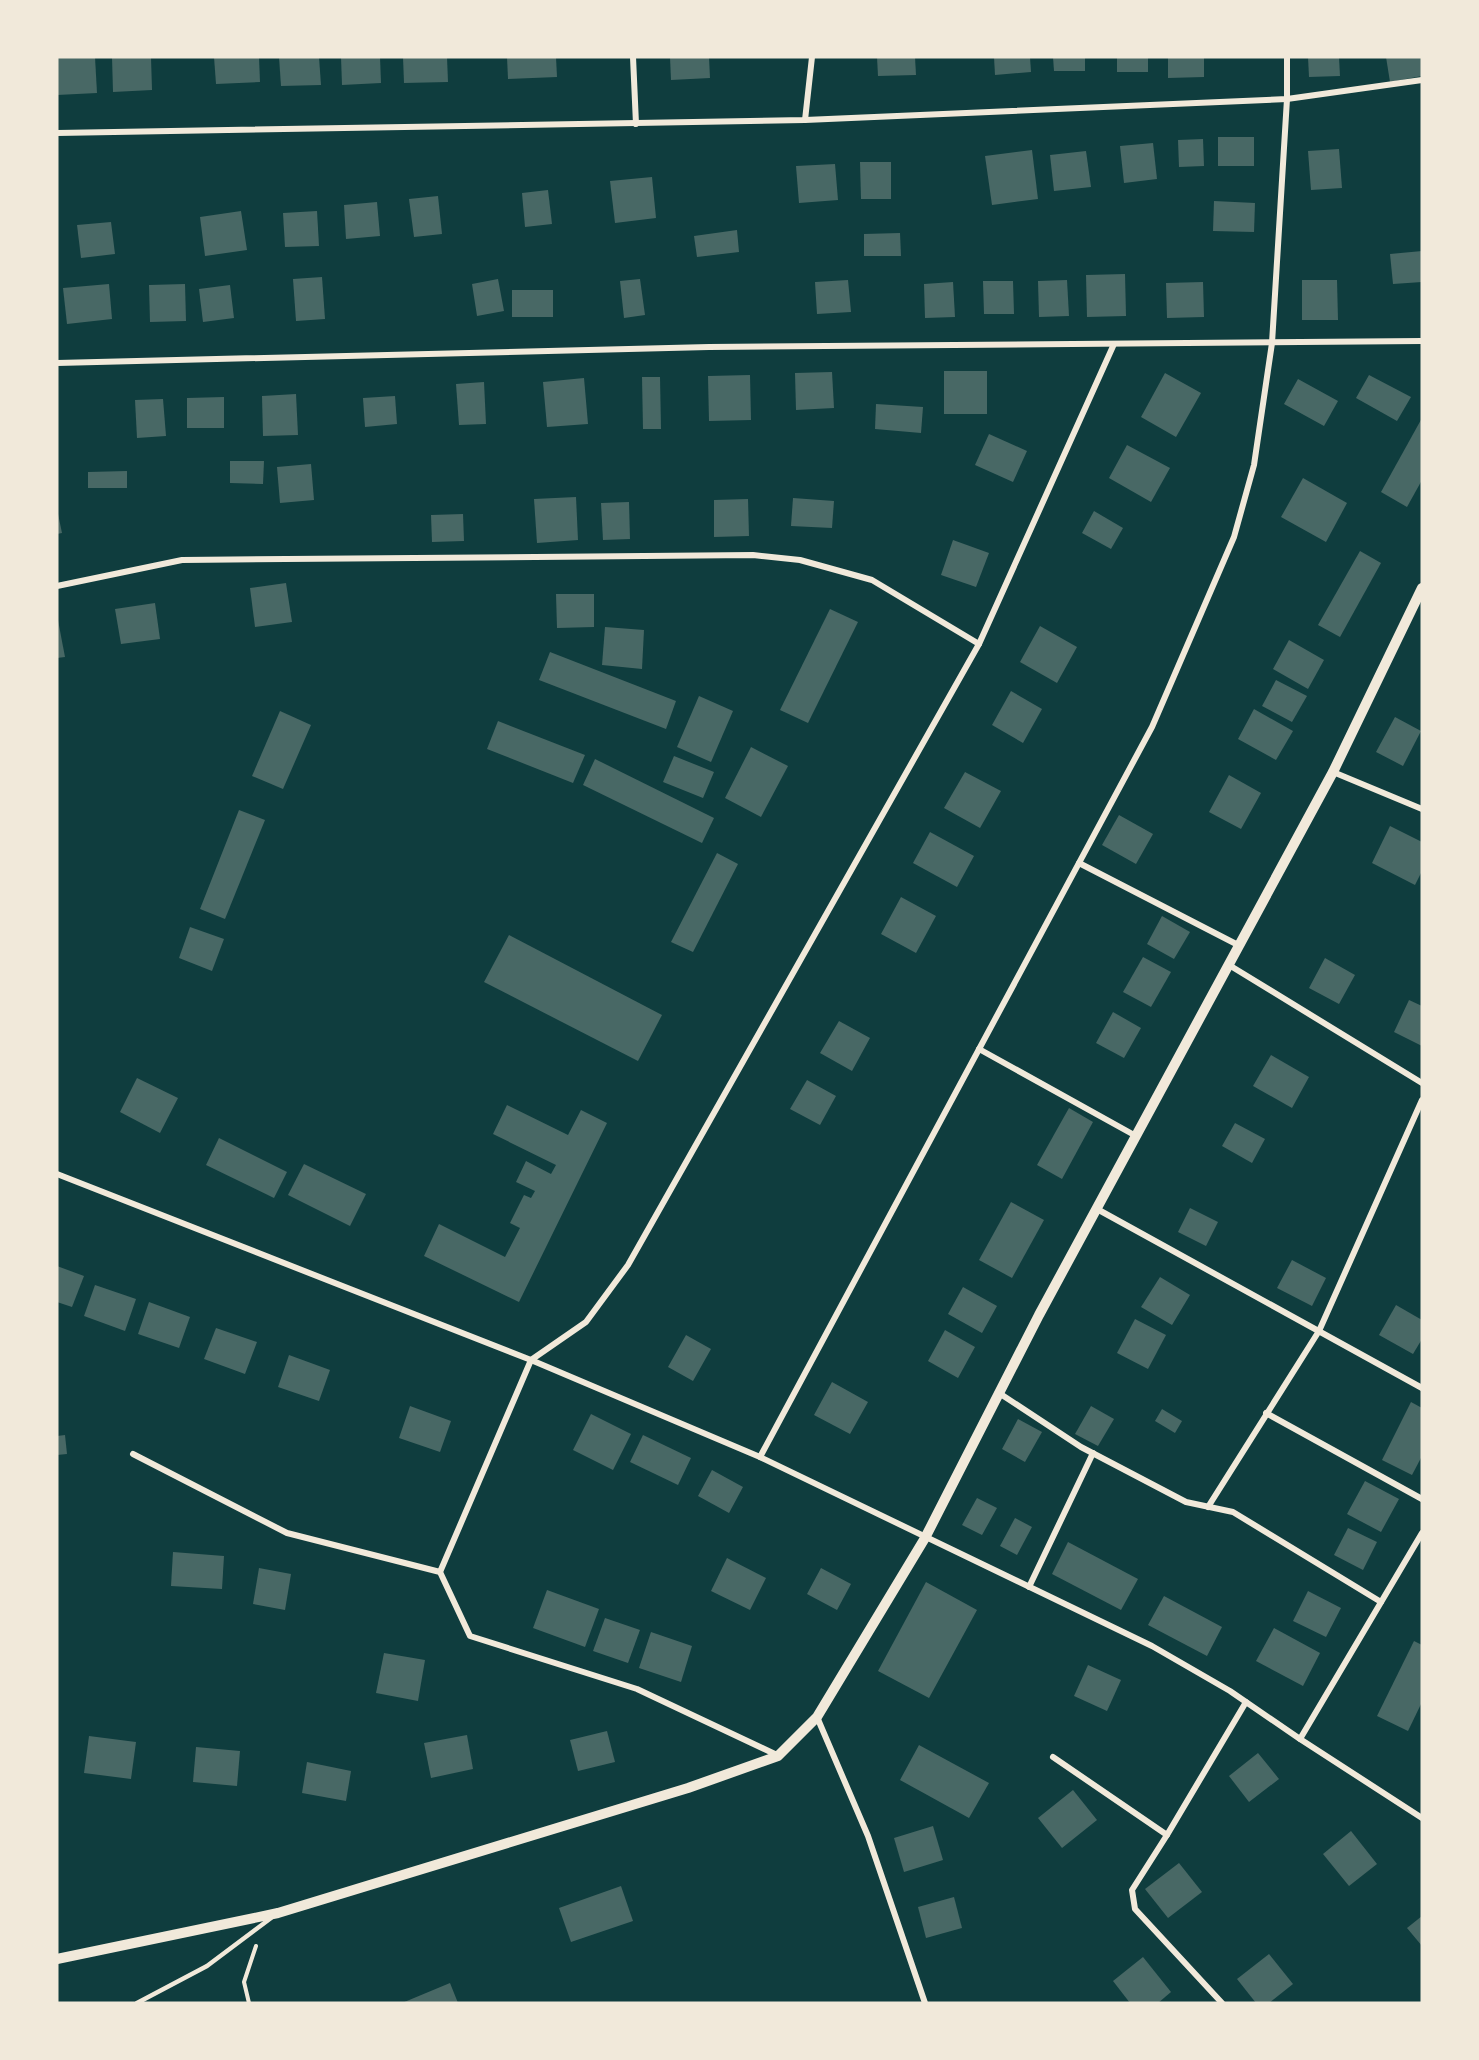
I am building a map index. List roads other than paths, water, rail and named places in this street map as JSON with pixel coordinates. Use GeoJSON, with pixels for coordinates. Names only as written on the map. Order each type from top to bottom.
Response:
{"type":"FeatureCollection","features":[{"type":"Feature","properties":{"kind":"street"},"geometry":{"type":"LineString","coordinates":[[633,57],[636,124]]}},
{"type":"Feature","properties":{"kind":"street"},"geometry":{"type":"LineString","coordinates":[[805,120],[812,57]]}},
{"type":"Feature","properties":{"kind":"street"},"geometry":{"type":"LineString","coordinates":[[760,1457],[1152,727],[1234,537],[1254,465],[1272,343],[1287,99],[1287,57]]}},
{"type":"Feature","properties":{"kind":"street"},"geometry":{"type":"LineString","coordinates":[[57,134],[805,120],[1287,99],[1422,81]]}},
{"type":"Feature","properties":{"kind":"street"},"geometry":{"type":"LineString","coordinates":[[57,363],[709,347],[1422,341]]}},
{"type":"Feature","properties":{"kind":"street"},"geometry":{"type":"LineString","coordinates":[[777,1756],[637,1689],[470,1636],[440,1572],[531,1360],[586,1322],[628,1265],[978,644],[1114,344]]}},
{"type":"Feature","properties":{"kind":"street"},"geometry":{"type":"LineString","coordinates":[[57,586],[182,560],[753,555],[800,560],[872,580],[978,644]]}},
{"type":"Feature","properties":{"kind":"street"},"geometry":{"type":"LineString","coordinates":[[57,1959],[278,1912],[688,1788],[777,1756],[817,1717],[925,1538],[1097,1209],[1333,772],[1422,588]]}},
{"type":"Feature","properties":{"kind":"street"},"geometry":{"type":"LineString","coordinates":[[1333,772],[1422,809]]}},
{"type":"Feature","properties":{"kind":"street"},"geometry":{"type":"LineString","coordinates":[[1079,863],[1240,946]]}},
{"type":"Feature","properties":{"kind":"street"},"geometry":{"type":"LineString","coordinates":[[1229,966],[1422,1083]]}},
{"type":"Feature","properties":{"kind":"street"},"geometry":{"type":"LineString","coordinates":[[979,1049],[1136,1136]]}},
{"type":"Feature","properties":{"kind":"street"},"geometry":{"type":"LineString","coordinates":[[1208,1506],[1318,1331],[1422,1100]]}},
{"type":"Feature","properties":{"kind":"street"},"geometry":{"type":"LineString","coordinates":[[57,1174],[531,1360],[760,1457],[1152,1646],[1246,1702],[1422,1818]]}},
{"type":"Feature","properties":{"kind":"street"},"geometry":{"type":"LineString","coordinates":[[1097,1209],[1422,1388]]}},
{"type":"Feature","properties":{"kind":"street"},"geometry":{"type":"LineString","coordinates":[[999,1393],[1093,1453],[1186,1502],[1233,1512],[1382,1602]]}},
{"type":"Feature","properties":{"kind":"street"},"geometry":{"type":"LineString","coordinates":[[1266,1413],[1422,1499]]}},
{"type":"Feature","properties":{"kind":"street"},"geometry":{"type":"LineString","coordinates":[[1029,1587],[1093,1453]]}},
{"type":"Feature","properties":{"kind":"street"},"geometry":{"type":"LineString","coordinates":[[133,1454],[287,1533],[440,1572]]}},
{"type":"Feature","properties":{"kind":"street"},"geometry":{"type":"LineString","coordinates":[[1300,1739],[1422,1533]]}},
{"type":"Feature","properties":{"kind":"street"},"geometry":{"type":"LineString","coordinates":[[1222,2003],[1135,1909],[1132,1890],[1246,1702]]}},
{"type":"Feature","properties":{"kind":"street"},"geometry":{"type":"LineString","coordinates":[[817,1717],[868,1836],[925,2003]]}},
{"type":"Feature","properties":{"kind":"street"},"geometry":{"type":"LineString","coordinates":[[1053,1757],[1167,1835]]}},
{"type":"Feature","properties":{"kind":"lane"},"geometry":{"type":"LineString","coordinates":[[137,2003],[207,1966],[278,1912]]}}]}
